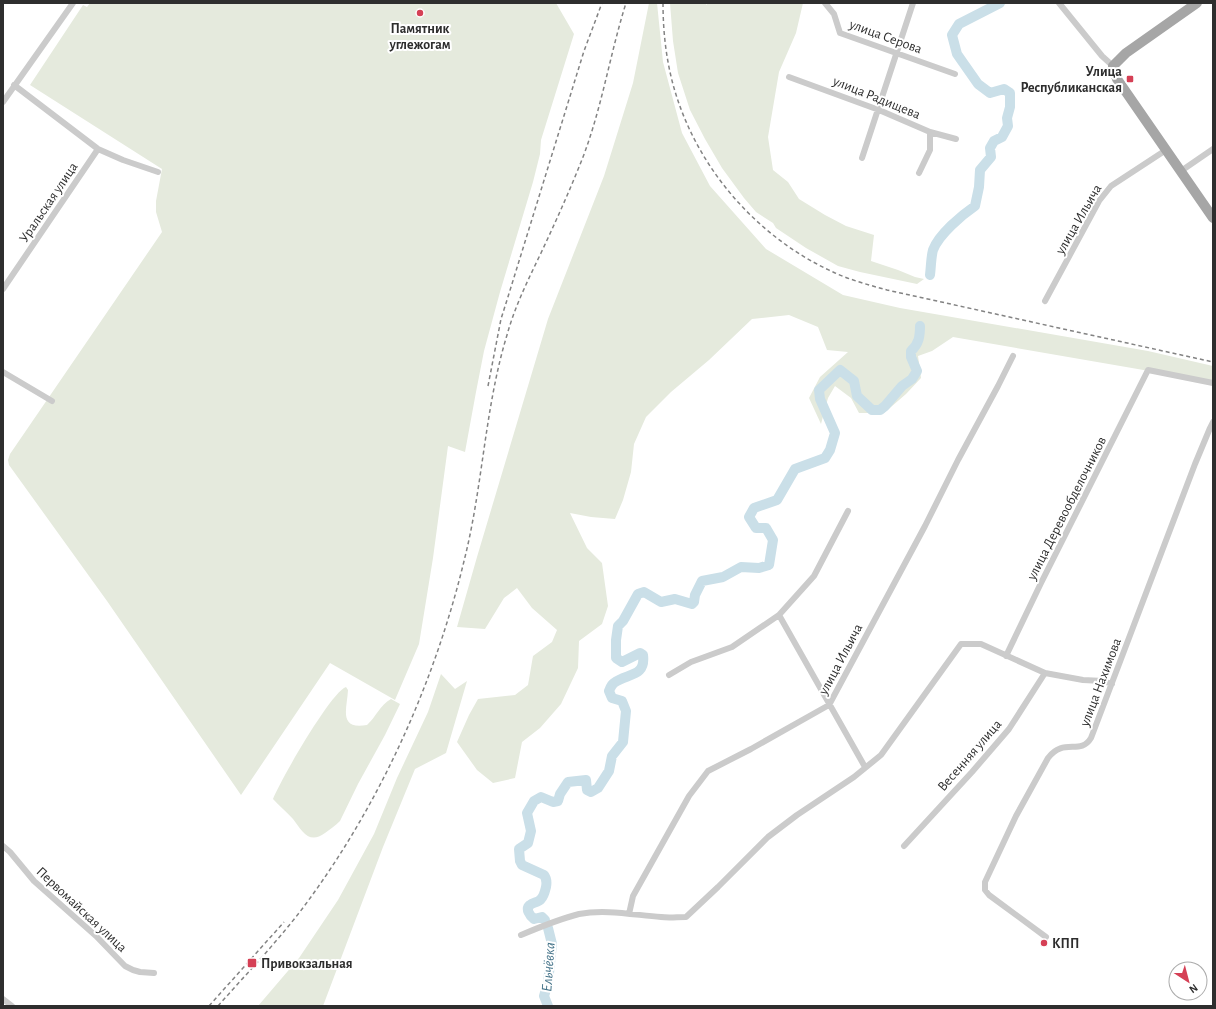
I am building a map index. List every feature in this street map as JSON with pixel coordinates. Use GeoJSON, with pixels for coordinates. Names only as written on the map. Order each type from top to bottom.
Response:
{"type":"FeatureCollection","features":[{"type":"Feature","properties":{"kind":"main road"},"geometry":{"type":"LineString","coordinates":[[1197,3],[1126,53],[1113,66],[1117,79],[1213,218]]}},
{"type":"Feature","properties":{"kind":"street"},"geometry":{"type":"LineString","coordinates":[[3,102],[73,3]]}},
{"type":"Feature","properties":{"kind":"street","name":"улица Серова"},"geometry":{"type":"LineString","coordinates":[[825,3],[834,14],[840,33],[955,74]]}},
{"type":"Feature","properties":{"kind":"street"},"geometry":{"type":"LineString","coordinates":[[862,158],[913,3]]}},
{"type":"Feature","properties":{"kind":"street"},"geometry":{"type":"LineString","coordinates":[[1059,3],[1102,56],[1113,66]]}},
{"type":"Feature","properties":{"kind":"street","name":"улица Радищева"},"geometry":{"type":"LineString","coordinates":[[789,77],[879,110],[930,132],[956,138]]}},
{"type":"Feature","properties":{"kind":"street"},"geometry":{"type":"LineString","coordinates":[[14,85],[98,149],[123,160],[158,172]]}},
{"type":"Feature","properties":{"kind":"street"},"geometry":{"type":"LineString","coordinates":[[919,173],[930,150],[930,132]]}},
{"type":"Feature","properties":{"kind":"street","name":"Уральская улица"},"geometry":{"type":"LineString","coordinates":[[3,289],[98,149]]}},
{"type":"Feature","properties":{"kind":"street"},"geometry":{"type":"LineString","coordinates":[[1181,171],[1213,149]]}},
{"type":"Feature","properties":{"kind":"street","name":"улица Ильича"},"geometry":{"type":"LineString","coordinates":[[1045,301],[1099,200],[1111,186],[1166,150]]}},
{"type":"Feature","properties":{"kind":"street","name":"улица Ильича"},"geometry":{"type":"LineString","coordinates":[[629,914],[633,896],[689,796],[708,771],[751,749],[829,705],[925,526],[1013,356]]}},
{"type":"Feature","properties":{"kind":"street","name":"улица Деревообделочников"},"geometry":{"type":"LineString","coordinates":[[1006,656],[1148,370],[1213,383]]}},
{"type":"Feature","properties":{"kind":"street"},"geometry":{"type":"LineString","coordinates":[[3,372],[52,401]]}},
{"type":"Feature","properties":{"kind":"street","name":"улица Нахимова"},"geometry":{"type":"LineString","coordinates":[[1046,937],[989,895],[985,890],[985,882],[1016,816],[1051,754],[1058,748],[1082,746],[1089,742],[1195,464],[1213,422]]}},
{"type":"Feature","properties":{"kind":"street"},"geometry":{"type":"LineString","coordinates":[[669,675],[691,662],[732,647],[779,615],[814,576],[848,511]]}},
{"type":"Feature","properties":{"kind":"street"},"geometry":{"type":"LineString","coordinates":[[779,615],[865,767]]}},
{"type":"Feature","properties":{"kind":"street"},"geometry":{"type":"LineString","coordinates":[[521,935],[553,922],[580,914],[600,913],[686,917],[768,837],[797,815],[854,777],[881,755],[961,644],[981,644],[1045,673],[1083,680],[1103,681],[1112,684]]}},
{"type":"Feature","properties":{"kind":"street","name":"Весенняя улица"},"geometry":{"type":"LineString","coordinates":[[904,846],[1009,729],[1045,673]]}},
{"type":"Feature","properties":{"kind":"street","name":"Первомайская улица"},"geometry":{"type":"LineString","coordinates":[[3,846],[10,852],[34,881],[96,936],[125,966],[140,972],[154,973]]}},
{"type":"Feature","properties":{"kind":"street"},"geometry":{"type":"LineString","coordinates":[[3,999],[12,1006]]}},
{"type":"Feature","properties":{"kind":"shaded area"},"geometry":{"type":"Polygon","coordinates":[[[90,3],[556,3],[574,34],[541,140],[540,154],[533,182],[484,351],[465,452],[448,446],[433,558],[419,644],[395,700],[330,663],[241,795],[107,601],[9,465],[8,460],[10,454],[162,232],[156,212],[156,201],[162,169],[30,85],[83,5],[87,7],[90,3]]]}},
{"type":"Feature","properties":{"kind":"shaded area"},"geometry":{"type":"Polygon","coordinates":[[[649,3],[657,3],[663,62],[682,133],[710,186],[766,249],[843,295],[900,308],[1148,351],[1213,366],[1213,382],[953,337],[932,351],[918,356],[921,378],[906,394],[884,413],[859,413],[851,398],[835,386],[828,398],[821,424],[809,398],[820,377],[848,352],[827,350],[818,327],[789,315],[752,319],[709,360],[671,392],[646,417],[634,444],[631,472],[623,500],[615,519],[570,513],[587,548],[602,563],[608,606],[602,624],[579,641],[578,668],[561,704],[540,728],[522,742],[515,778],[493,783],[477,770],[457,742],[478,699],[515,695],[528,685],[533,656],[552,642],[557,630],[532,608],[517,588],[504,598],[485,629],[457,627],[548,319],[604,176],[633,83],[649,3]]]}},
{"type":"Feature","properties":{"kind":"shaded area"},"geometry":{"type":"Polygon","coordinates":[[[670,3],[705,3],[707,5],[707,3],[803,3],[796,33],[779,72],[768,137],[773,170],[788,182],[799,199],[846,226],[874,235],[871,261],[924,279],[917,284],[838,266],[806,248],[776,228],[773,223],[756,212],[722,168],[690,110],[678,73],[673,41],[670,3]]]}},
{"type":"Feature","properties":{"kind":"shaded area"},"geometry":{"type":"Polygon","coordinates":[[[441,674],[455,689],[467,681],[446,753],[415,769],[383,847],[323,1006],[258,1006],[299,958],[338,900],[374,834],[397,778],[428,712],[441,674]]]}},
{"type":"Feature","properties":{"kind":"shaded area"},"geometry":{"type":"Polygon","coordinates":[[[346,687],[348,690],[346,716],[348,721],[358,726],[367,725],[384,704],[391,699],[400,704],[340,821],[325,833],[315,838],[310,837],[303,832],[291,816],[273,799],[306,738],[329,704],[346,687]]]}},
{"type":"Feature","properties":{"kind":"waterway","name":"Ельчёвка"},"geometry":{"type":"LineString","coordinates":[[930,275],[932,253],[936,244],[951,225],[975,206],[979,187],[980,170],[991,157],[990,148],[994,141],[1002,137],[1008,126],[1007,118],[1010,107],[1010,93],[1004,89],[990,93],[978,84],[957,54],[952,35],[959,24],[1000,3]]}},
{"type":"Feature","properties":{"kind":"waterway","name":"Ельчёвка"},"geometry":{"type":"LineString","coordinates":[[545,920],[542,917],[534,919],[528,910],[530,905],[542,898],[547,882],[544,875],[522,865],[520,861],[519,849],[528,843],[531,831],[527,813],[534,801],[541,797],[553,802],[558,801],[560,794],[568,782],[586,780],[587,790],[591,792],[598,788],[609,771],[612,756],[623,742],[626,711],[622,701],[612,698],[609,691],[614,683],[638,671],[643,662],[643,655],[640,653],[622,662],[616,658],[618,626],[623,621],[638,594],[644,592],[661,602],[675,599],[692,604],[702,581],[723,577],[741,567],[759,568],[769,565],[773,540],[766,528],[756,528],[749,517],[754,508],[777,500],[795,469],[825,458],[830,450],[835,433],[820,399],[819,390],[840,370],[854,381],[857,396],[872,410],[880,410],[902,386],[912,379],[917,371],[911,357],[911,351],[916,346],[920,333],[920,326]]}},
{"type":"Feature","properties":{"kind":"waterway","name":"Ельчёвка"},"geometry":{"type":"LineString","coordinates":[[548,928],[552,944],[548,983],[544,996],[548,1006]]}},
{"type":"Feature","properties":{"kind":"railway"},"geometry":{"type":"LineString","coordinates":[[488,386],[501,319],[584,51],[602,3]]}},
{"type":"Feature","properties":{"kind":"railway"},"geometry":{"type":"LineString","coordinates":[[218,1006],[287,928],[335,862],[360,822],[383,780],[422,693],[439,648],[465,557],[476,502],[494,390],[507,335],[522,293],[573,181],[590,138],[626,3]]}},
{"type":"Feature","properties":{"kind":"railway"},"geometry":{"type":"LineString","coordinates":[[663,3],[663,20],[670,72],[679,104],[692,135],[709,164],[728,191],[751,215],[776,237],[804,256],[839,275],[887,290],[1213,362]]}},
{"type":"Feature","properties":{"kind":"railway"},"geometry":{"type":"LineString","coordinates":[[209,1006],[284,922]]}},
{"type":"Feature","properties":{"kind":"place","name":"Памятник углежогам"},"geometry":{"type":"Point","coordinates":[420,13]}},
{"type":"Feature","properties":{"kind":"place","name":"Улица Республиканская"},"geometry":{"type":"Point","coordinates":[1130,79]}},
{"type":"Feature","properties":{"kind":"place","name":"КПП"},"geometry":{"type":"Point","coordinates":[1044,943]}},
{"type":"Feature","properties":{"kind":"place","name":"Привокзальная"},"geometry":{"type":"Point","coordinates":[252,963]}}]}
